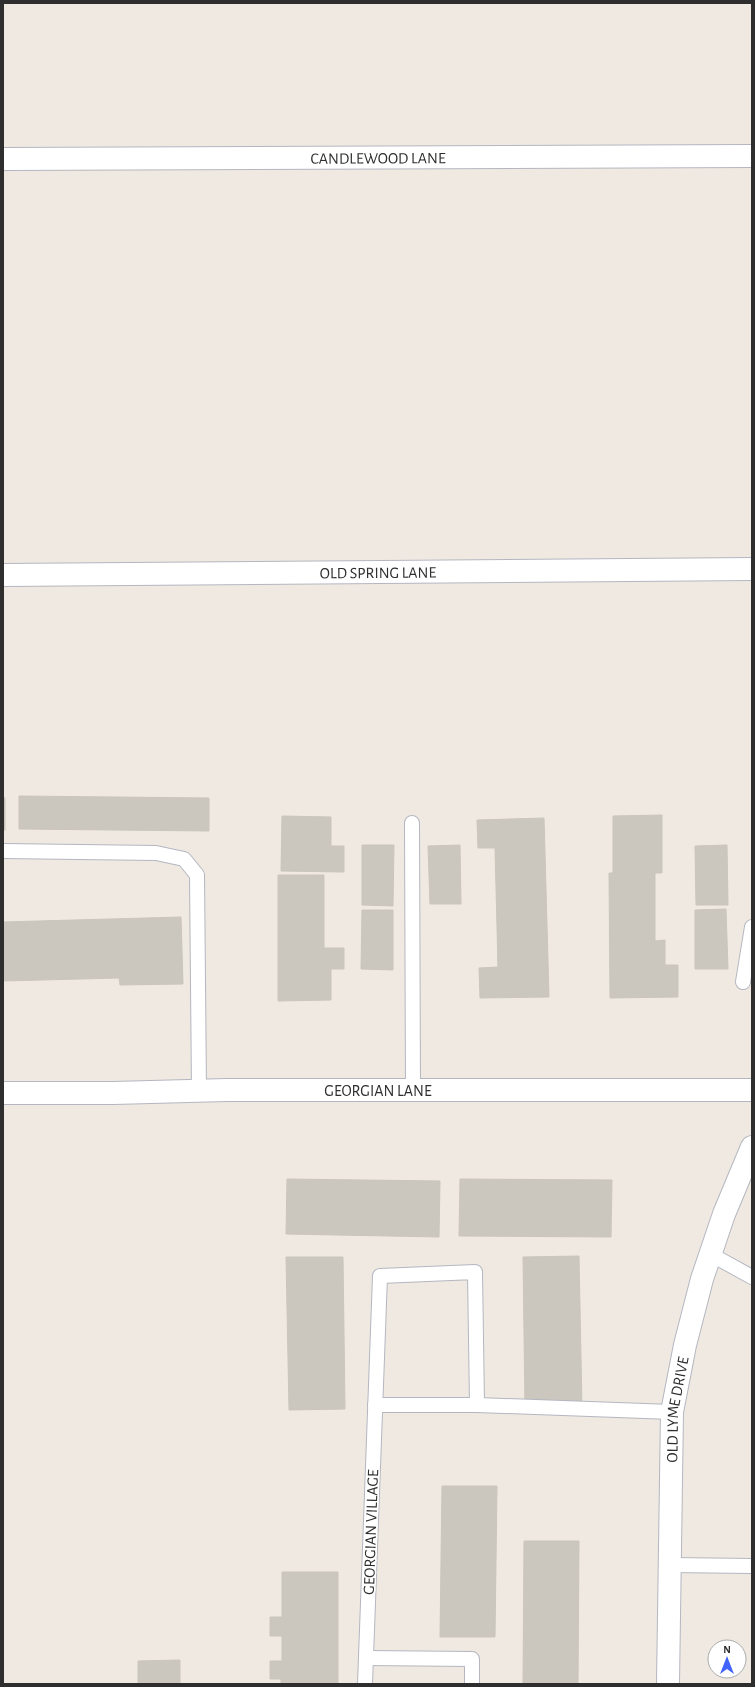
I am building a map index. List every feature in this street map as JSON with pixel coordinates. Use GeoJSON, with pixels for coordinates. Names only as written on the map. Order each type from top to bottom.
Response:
{"type":"FeatureCollection","features":[{"type":"Feature","properties":{"kind":"street","name":"CANDLEWOOD LANE"},"geometry":{"type":"LineString","coordinates":[[3,159],[752,156]]}},
{"type":"Feature","properties":{"kind":"street","name":"OLD SPRING LANE"},"geometry":{"type":"LineString","coordinates":[[3,575],[752,569]]}},
{"type":"Feature","properties":{"kind":"street","name":"GEORGIAN LANE"},"geometry":{"type":"LineString","coordinates":[[3,1094],[199,1091],[752,1090]]}},
{"type":"Feature","properties":{"kind":"street","name":"OLD LYME DRIVE"},"geometry":{"type":"LineString","coordinates":[[668,1684],[672,1412],[685,1345],[710,1254],[724,1214],[752,1147]]}},
{"type":"Feature","properties":{"kind":"lane"},"geometry":{"type":"LineString","coordinates":[[412,823],[413,1090]]}},
{"type":"Feature","properties":{"kind":"lane"},"geometry":{"type":"LineString","coordinates":[[3,851],[156,853],[184,859],[197,876],[199,1091]]}},
{"type":"Feature","properties":{"kind":"lane"},"geometry":{"type":"LineString","coordinates":[[743,982],[752,927]]}},
{"type":"Feature","properties":{"kind":"lane"},"geometry":{"type":"LineString","coordinates":[[710,1254],[752,1277]]}},
{"type":"Feature","properties":{"kind":"lane","name":"GEORGIAN VILLAGE"},"geometry":{"type":"LineString","coordinates":[[365,1684],[380,1276],[475,1272],[477,1405]]}},
{"type":"Feature","properties":{"kind":"lane"},"geometry":{"type":"LineString","coordinates":[[375,1405],[477,1405],[672,1412]]}},
{"type":"Feature","properties":{"kind":"lane"},"geometry":{"type":"LineString","coordinates":[[670,1565],[752,1566]]}},
{"type":"Feature","properties":{"kind":"lane"},"geometry":{"type":"LineString","coordinates":[[366,1658],[472,1659],[472,1684]]}},
{"type":"Feature","properties":{"kind":"building"},"geometry":{"type":"Polygon","coordinates":[[[19,796],[209,798],[209,831],[19,829],[19,796]]]}},
{"type":"Feature","properties":{"kind":"building"},"geometry":{"type":"Polygon","coordinates":[[[3,798],[5,798],[5,830],[3,830],[3,798]]]}},
{"type":"Feature","properties":{"kind":"building"},"geometry":{"type":"Polygon","coordinates":[[[662,815],[662,873],[655,873],[655,941],[665,940],[665,965],[678,965],[678,997],[610,998],[609,873],[613,873],[613,816],[662,815]]]}},
{"type":"Feature","properties":{"kind":"building"},"geometry":{"type":"Polygon","coordinates":[[[282,816],[331,817],[331,846],[344,846],[344,872],[281,871],[282,816]]]}},
{"type":"Feature","properties":{"kind":"building"},"geometry":{"type":"Polygon","coordinates":[[[544,818],[549,997],[480,998],[479,968],[498,967],[495,848],[478,848],[477,820],[544,818]]]}},
{"type":"Feature","properties":{"kind":"building"},"geometry":{"type":"Polygon","coordinates":[[[362,845],[394,845],[393,906],[362,905],[362,845]]]}},
{"type":"Feature","properties":{"kind":"building"},"geometry":{"type":"Polygon","coordinates":[[[460,845],[461,904],[430,904],[428,846],[460,845]]]}},
{"type":"Feature","properties":{"kind":"building"},"geometry":{"type":"Polygon","coordinates":[[[727,845],[728,905],[696,905],[695,846],[727,845]]]}},
{"type":"Feature","properties":{"kind":"building"},"geometry":{"type":"Polygon","coordinates":[[[278,875],[324,875],[324,948],[344,948],[344,969],[331,969],[331,1000],[278,1001],[278,875]]]}},
{"type":"Feature","properties":{"kind":"building"},"geometry":{"type":"Polygon","coordinates":[[[726,909],[728,969],[695,969],[695,910],[726,909]]]}},
{"type":"Feature","properties":{"kind":"building"},"geometry":{"type":"Polygon","coordinates":[[[362,910],[393,910],[393,970],[361,969],[362,910]]]}},
{"type":"Feature","properties":{"kind":"building"},"geometry":{"type":"Polygon","coordinates":[[[181,917],[183,984],[120,985],[119,978],[3,981],[3,922],[181,917]]]}},
{"type":"Feature","properties":{"kind":"building"},"geometry":{"type":"Polygon","coordinates":[[[287,1179],[440,1181],[439,1237],[286,1234],[287,1179]]]}},
{"type":"Feature","properties":{"kind":"building"},"geometry":{"type":"Polygon","coordinates":[[[460,1179],[612,1180],[611,1237],[459,1236],[460,1179]]]}},
{"type":"Feature","properties":{"kind":"building"},"geometry":{"type":"Polygon","coordinates":[[[579,1256],[582,1408],[525,1409],[523,1257],[579,1256]]]}},
{"type":"Feature","properties":{"kind":"building"},"geometry":{"type":"Polygon","coordinates":[[[286,1257],[343,1257],[345,1409],[289,1410],[286,1257]]]}},
{"type":"Feature","properties":{"kind":"building"},"geometry":{"type":"Polygon","coordinates":[[[442,1486],[497,1486],[495,1637],[440,1637],[442,1486]]]}},
{"type":"Feature","properties":{"kind":"building"},"geometry":{"type":"Polygon","coordinates":[[[524,1541],[579,1541],[578,1684],[523,1684],[524,1541]]]}},
{"type":"Feature","properties":{"kind":"building"},"geometry":{"type":"Polygon","coordinates":[[[282,1572],[338,1572],[338,1684],[281,1684],[281,1679],[270,1679],[270,1661],[282,1661],[282,1636],[270,1636],[270,1617],[282,1617],[282,1572]]]}},
{"type":"Feature","properties":{"kind":"building"},"geometry":{"type":"Polygon","coordinates":[[[180,1660],[180,1684],[138,1684],[138,1661],[180,1660]]]}}]}
